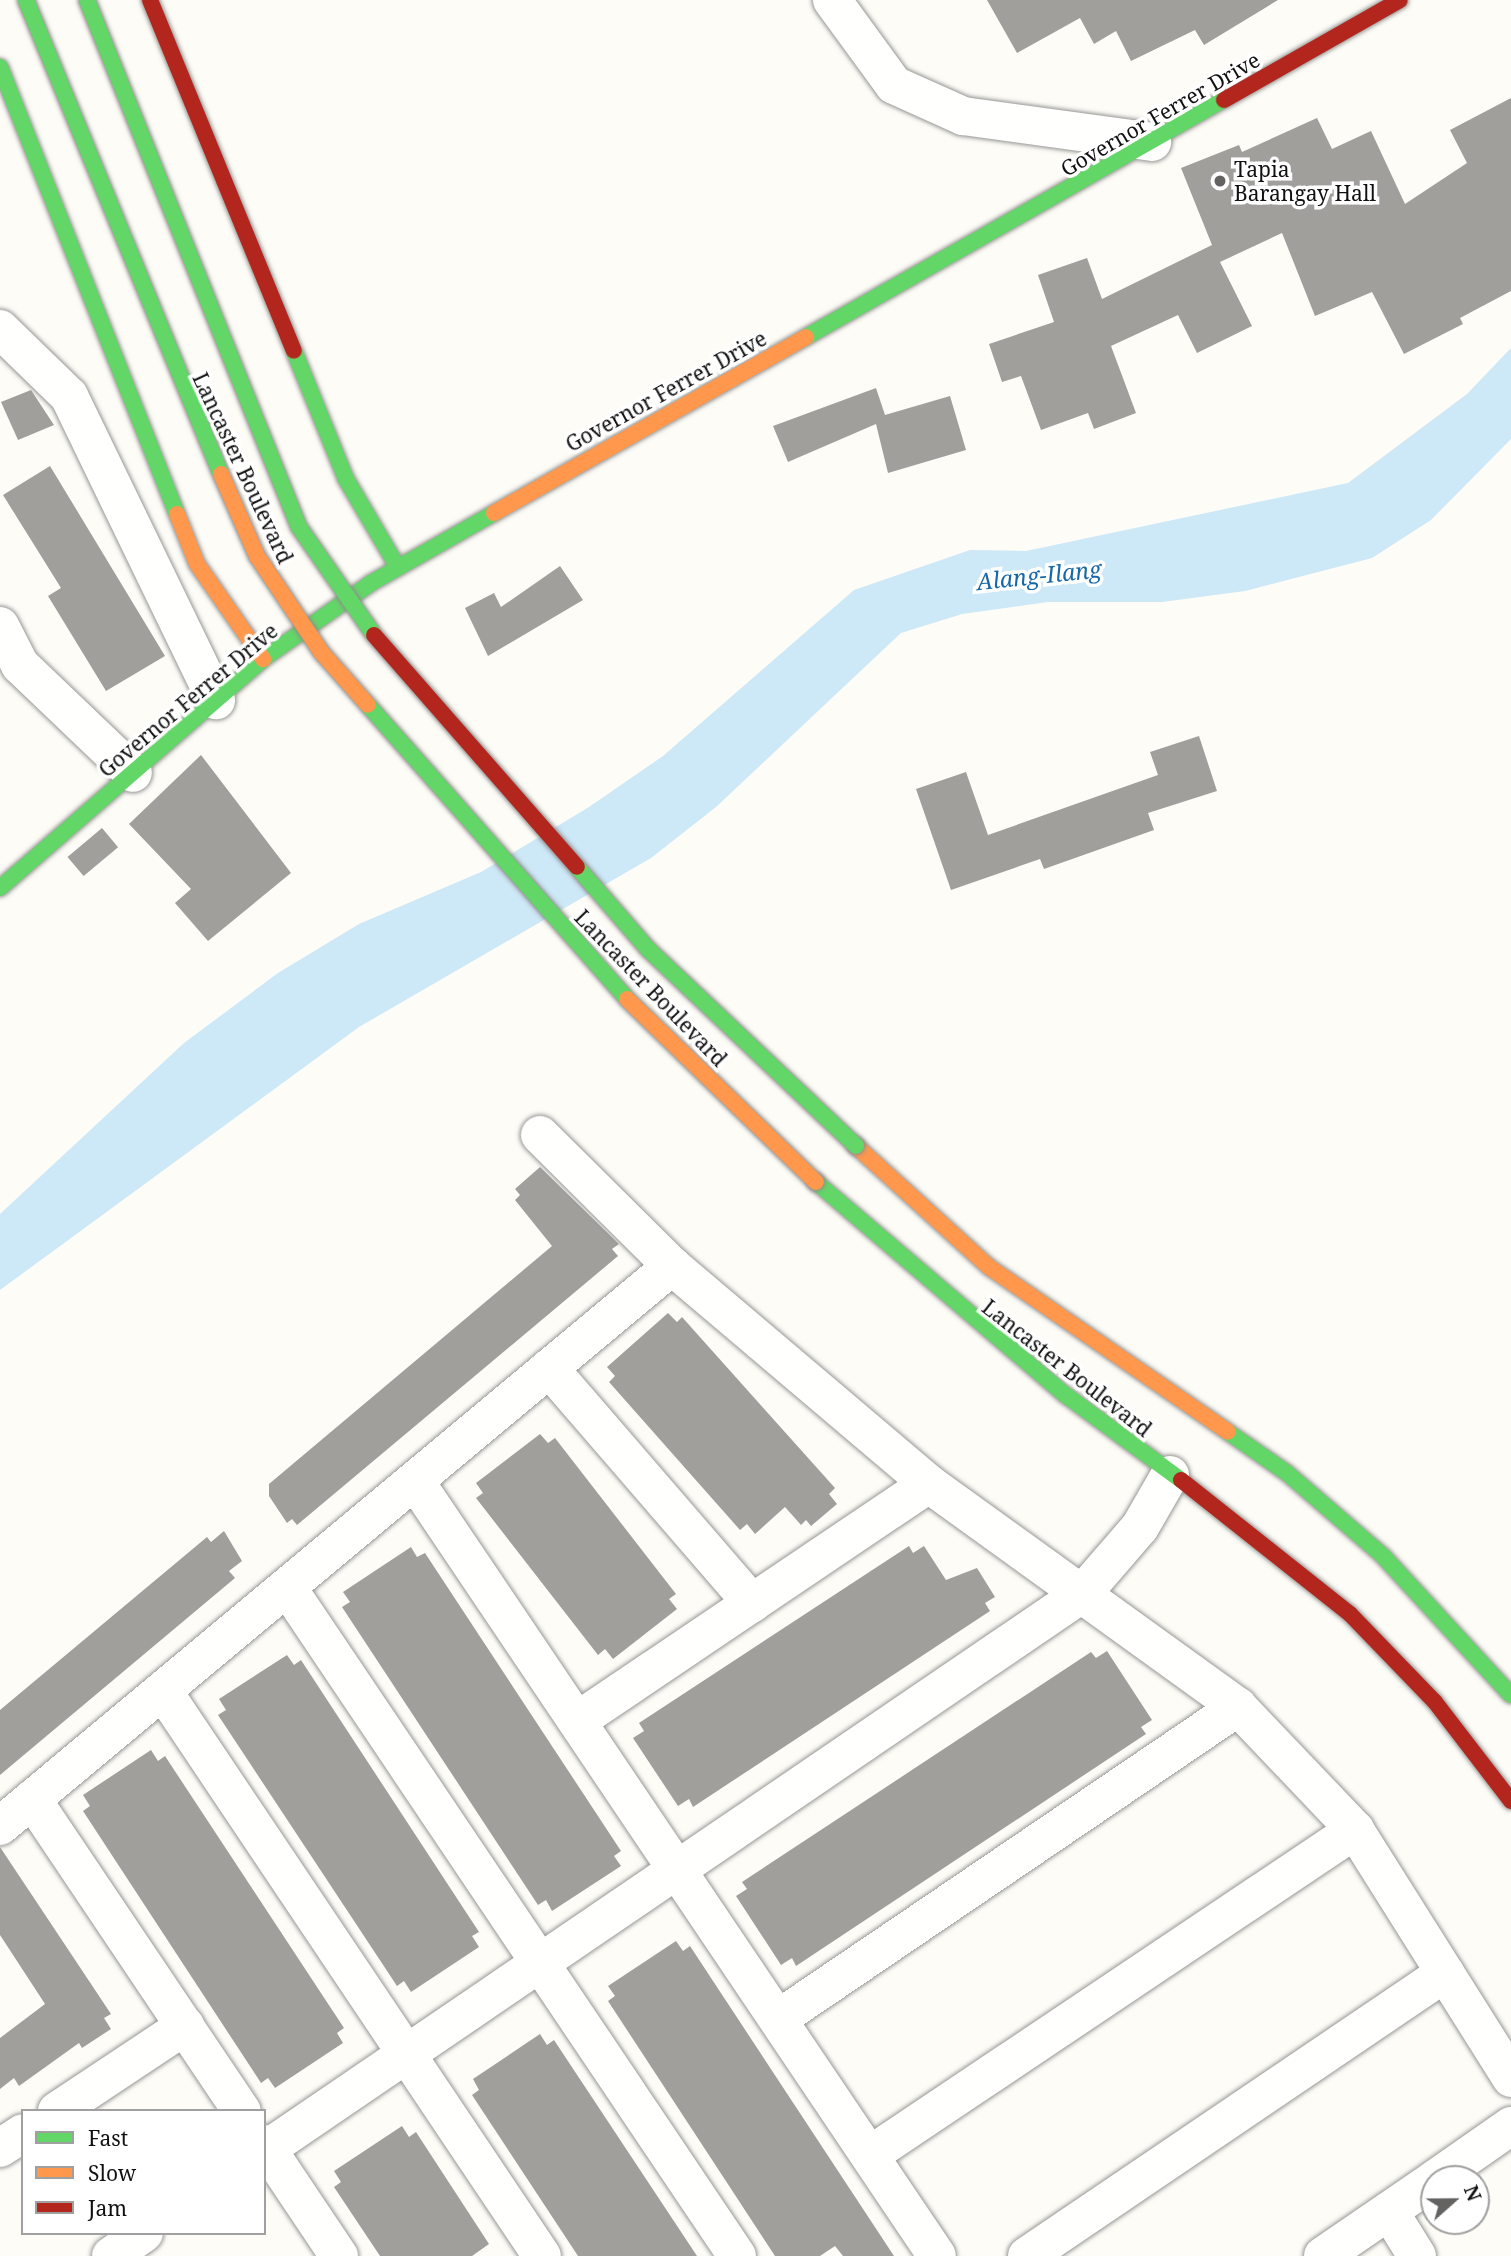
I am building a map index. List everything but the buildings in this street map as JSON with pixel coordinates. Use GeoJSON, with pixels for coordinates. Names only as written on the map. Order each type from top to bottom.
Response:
{"type":"FeatureCollection","features":[{"type":"Feature","properties":{"kind":"main road","name":"Lancaster Boulevard"},"geometry":{"type":"LineString","coordinates":[[26,0],[163,345],[257,556],[322,653],[616,988],[816,1182],[915,1273],[1170,1475],[1260,1538],[1350,1614],[1435,1702],[1511,1801]]}},
{"type":"Feature","properties":{"kind":"main road","name":"Lancaster Boulevard"},"geometry":{"type":"LineString","coordinates":[[87,0],[299,527],[358,616],[649,950],[856,1146],[989,1267],[1287,1473],[1383,1556],[1511,1695]]}},
{"type":"Feature","properties":{"kind":"main road"},"geometry":{"type":"LineString","coordinates":[[150,0],[346,480],[397,566]]}},
{"type":"Feature","properties":{"kind":"main road","name":"Governor Ferrer Drive"},"geometry":{"type":"LineString","coordinates":[[0,888],[263,659],[397,566],[1400,0]]}},
{"type":"Feature","properties":{"kind":"main road"},"geometry":{"type":"LineString","coordinates":[[0,67],[197,564],[263,659]]}},
{"type":"Feature","properties":{"kind":"street"},"geometry":{"type":"LineString","coordinates":[[832,0],[894,85],[963,116],[1152,142]]}},
{"type":"Feature","properties":{"kind":"street"},"geometry":{"type":"LineString","coordinates":[[0,330],[69,396],[216,700]]}},
{"type":"Feature","properties":{"kind":"street"},"geometry":{"type":"LineString","coordinates":[[0,626],[20,665],[133,773]]}},
{"type":"Feature","properties":{"kind":"street"},"geometry":{"type":"LineString","coordinates":[[540,1135],[672,1266],[929,1484],[1238,1707],[1355,1830],[1511,2078]]}},
{"type":"Feature","properties":{"kind":"street"},"geometry":{"type":"LineString","coordinates":[[0,1826],[672,1266]]}},
{"type":"Feature","properties":{"kind":"street"},"geometry":{"type":"LineString","coordinates":[[549,1368],[752,1603]]}},
{"type":"Feature","properties":{"kind":"street"},"geometry":{"type":"LineString","coordinates":[[266,2147],[1083,1593],[1140,1527],[1170,1475]]}},
{"type":"Feature","properties":{"kind":"street"},"geometry":{"type":"LineString","coordinates":[[415,1481],[937,2256]]}},
{"type":"Feature","properties":{"kind":"street"},"geometry":{"type":"LineString","coordinates":[[577,1721],[929,1484]]}},
{"type":"Feature","properties":{"kind":"street"},"geometry":{"type":"LineString","coordinates":[[287,1587],[737,2256]]}},
{"type":"Feature","properties":{"kind":"street"},"geometry":{"type":"LineString","coordinates":[[163,1691],[542,2256]]}},
{"type":"Feature","properties":{"kind":"street"},"geometry":{"type":"LineString","coordinates":[[778,2019],[1238,1707]]}},
{"type":"Feature","properties":{"kind":"street"},"geometry":{"type":"LineString","coordinates":[[32,1800],[241,2109]]}},
{"type":"Feature","properties":{"kind":"street"},"geometry":{"type":"LineString","coordinates":[[870,2155],[1355,1830]]}},
{"type":"Feature","properties":{"kind":"street"},"geometry":{"type":"LineString","coordinates":[[1027,2256],[1445,1973]]}},
{"type":"Feature","properties":{"kind":"street"},"geometry":{"type":"LineString","coordinates":[[60,2109],[185,2026]]}},
{"type":"Feature","properties":{"kind":"street"},"geometry":{"type":"LineString","coordinates":[[1455,2165],[1511,2126]]}},
{"type":"Feature","properties":{"kind":"street"},"geometry":{"type":"LineString","coordinates":[[0,2148],[21,2134]]}},
{"type":"Feature","properties":{"kind":"street"},"geometry":{"type":"LineString","coordinates":[[266,2149],[340,2256]]}},
{"type":"Feature","properties":{"kind":"street"},"geometry":{"type":"LineString","coordinates":[[1323,2256],[1420,2190]]}},
{"type":"Feature","properties":{"kind":"street"},"geometry":{"type":"LineString","coordinates":[[1390,2211],[1418,2256]]}},
{"type":"Feature","properties":{"kind":"street"},"geometry":{"type":"LineString","coordinates":[[111,2256],[141,2235]]}},
{"type":"Feature","properties":{"kind":"water","name":"Alang-Ilang"},"geometry":{"type":"Polygon","coordinates":[[[1511,348],[1511,439],[1431,520],[1372,558],[1245,591],[1162,602],[1048,602],[962,614],[901,633],[716,807],[651,858],[359,1027],[0,1290],[0,1214],[184,1043],[278,973],[359,924],[481,872],[589,807],[663,756],[854,590],[970,550],[1026,551],[1348,483],[1467,394],[1511,348]]]}},
{"type":"Feature","properties":{"kind":"traffic: fast"},"geometry":{"type":"LineString","coordinates":[[26,0],[221,474]]}},
{"type":"Feature","properties":{"kind":"traffic: fast"},"geometry":{"type":"LineString","coordinates":[[87,0],[299,527],[374,635]]}},
{"type":"Feature","properties":{"kind":"traffic: fast"},"geometry":{"type":"LineString","coordinates":[[0,67],[177,514]]}},
{"type":"Feature","properties":{"kind":"traffic: fast"},"geometry":{"type":"LineString","coordinates":[[806,337],[1224,100]]}},
{"type":"Feature","properties":{"kind":"traffic: fast"},"geometry":{"type":"LineString","coordinates":[[294,351],[346,479],[397,566]]}},
{"type":"Feature","properties":{"kind":"traffic: fast"},"geometry":{"type":"LineString","coordinates":[[0,888],[263,659],[371,583],[494,513]]}},
{"type":"Feature","properties":{"kind":"traffic: fast"},"geometry":{"type":"LineString","coordinates":[[368,705],[627,999]]}},
{"type":"Feature","properties":{"kind":"traffic: fast"},"geometry":{"type":"LineString","coordinates":[[577,867],[649,950],[856,1146]]}},
{"type":"Feature","properties":{"kind":"traffic: fast"},"geometry":{"type":"LineString","coordinates":[[816,1182],[1067,1396],[1181,1480]]}},
{"type":"Feature","properties":{"kind":"traffic: fast"},"geometry":{"type":"LineString","coordinates":[[1228,1432],[1287,1473],[1383,1556],[1511,1695]]}},
{"type":"Feature","properties":{"kind":"traffic: slow"},"geometry":{"type":"LineString","coordinates":[[494,513],[806,337]]}},
{"type":"Feature","properties":{"kind":"traffic: slow"},"geometry":{"type":"LineString","coordinates":[[221,474],[257,556],[322,653],[368,705]]}},
{"type":"Feature","properties":{"kind":"traffic: slow"},"geometry":{"type":"LineString","coordinates":[[177,514],[197,564],[263,659]]}},
{"type":"Feature","properties":{"kind":"traffic: slow"},"geometry":{"type":"LineString","coordinates":[[627,999],[816,1182]]}},
{"type":"Feature","properties":{"kind":"traffic: slow"},"geometry":{"type":"LineString","coordinates":[[856,1146],[989,1267],[1228,1432]]}},
{"type":"Feature","properties":{"kind":"traffic: jam"},"geometry":{"type":"LineString","coordinates":[[150,0],[294,351]]}},
{"type":"Feature","properties":{"kind":"traffic: jam"},"geometry":{"type":"LineString","coordinates":[[1224,100],[1400,0]]}},
{"type":"Feature","properties":{"kind":"traffic: jam"},"geometry":{"type":"LineString","coordinates":[[374,635],[577,867]]}},
{"type":"Feature","properties":{"kind":"traffic: jam"},"geometry":{"type":"LineString","coordinates":[[1181,1480],[1350,1614],[1435,1702],[1511,1801]]}},
{"type":"Feature","properties":{"kind":"place","name":"Tapia Barangay Hall"},"geometry":{"type":"Point","coordinates":[1220,181]}}]}
